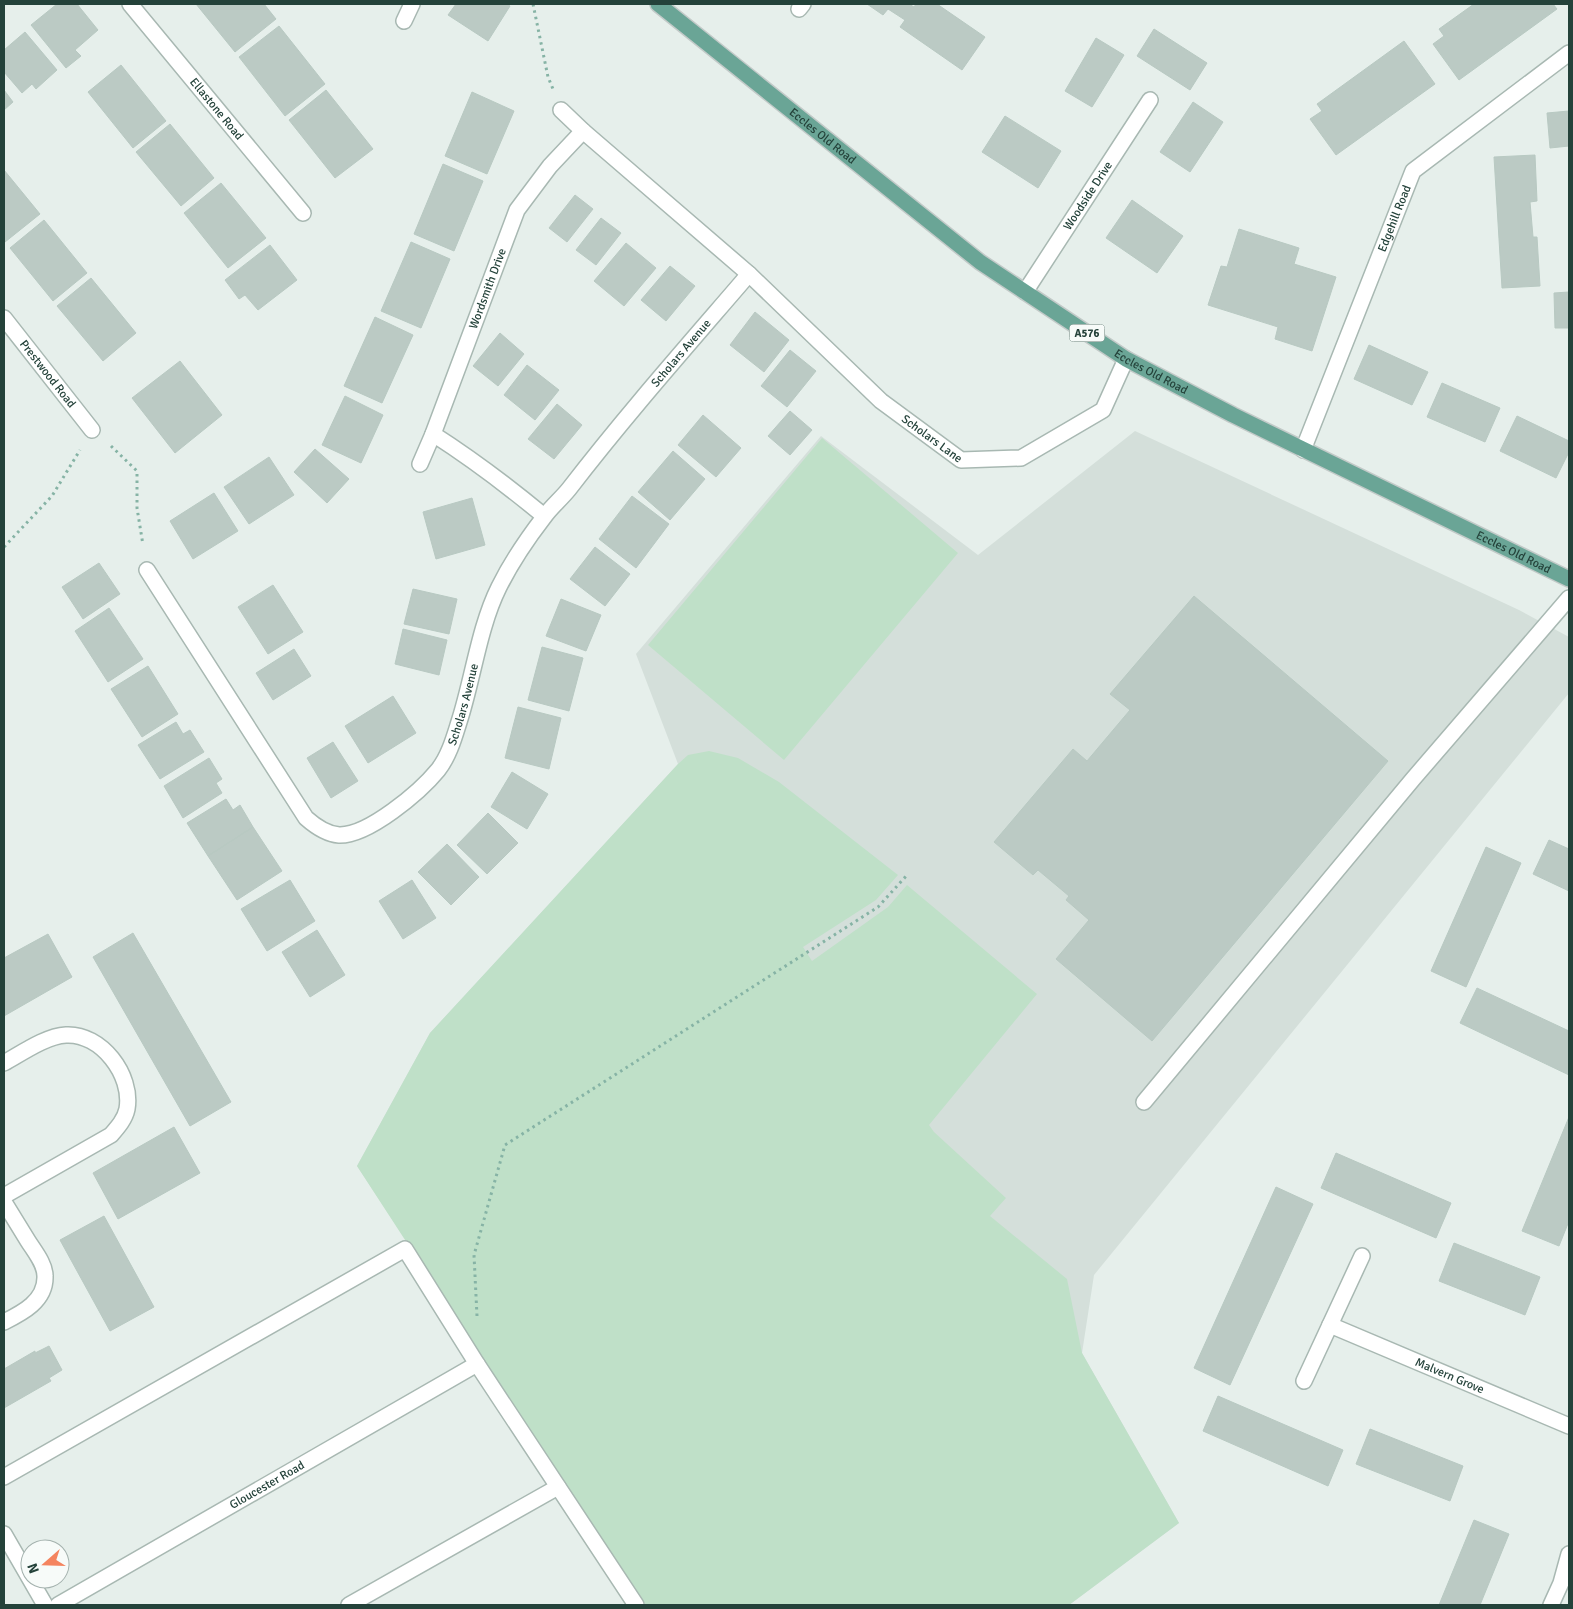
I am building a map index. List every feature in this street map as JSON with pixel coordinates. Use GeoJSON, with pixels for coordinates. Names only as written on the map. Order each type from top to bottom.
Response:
{"type":"FeatureCollection","features":[{"type":"Feature","properties":{"kind":"main road","name":"Eccles Old Road"},"geometry":{"type":"LineString","coordinates":[[658,4],[980,262],[1126,359],[1232,415],[1569,579]]}},
{"type":"Feature","properties":{"kind":"street","name":"Ellastone Road"},"geometry":{"type":"LineString","coordinates":[[130,4],[303,213]]}},
{"type":"Feature","properties":{"kind":"street"},"geometry":{"type":"LineString","coordinates":[[404,21],[412,4]]}},
{"type":"Feature","properties":{"kind":"street","name":"Edgehill Road"},"geometry":{"type":"LineString","coordinates":[[1303,450],[1412,170],[1569,53]]}},
{"type":"Feature","properties":{"kind":"street","name":"Woodside Drive"},"geometry":{"type":"LineString","coordinates":[[1025,292],[1150,100]]}},
{"type":"Feature","properties":{"kind":"street"},"geometry":{"type":"LineString","coordinates":[[562,110],[583,131],[749,274]]}},
{"type":"Feature","properties":{"kind":"street","name":"Wordsmith Drive"},"geometry":{"type":"LineString","coordinates":[[420,464],[517,210],[550,166],[583,131]]}},
{"type":"Feature","properties":{"kind":"street","name":"Scholars Lane"},"geometry":{"type":"LineString","coordinates":[[749,274],[881,401],[961,460],[1020,458],[1103,410],[1126,359]]}},
{"type":"Feature","properties":{"kind":"street","name":"Scholars Avenue"},"geometry":{"type":"LineString","coordinates":[[147,570],[306,818],[316,827],[329,833],[350,834],[360,831],[402,805],[422,788],[440,768],[452,745],[469,692],[486,619],[498,588],[518,554],[544,516],[565,494],[595,455],[749,274]]}},
{"type":"Feature","properties":{"kind":"street","name":"Prestwood Road"},"geometry":{"type":"LineString","coordinates":[[4,318],[92,430]]}},
{"type":"Feature","properties":{"kind":"street"},"geometry":{"type":"LineString","coordinates":[[433,434],[508,486],[544,516]]}},
{"type":"Feature","properties":{"kind":"street"},"geometry":{"type":"LineString","coordinates":[[1144,1102],[1413,779],[1569,598]]}},
{"type":"Feature","properties":{"kind":"street"},"geometry":{"type":"LineString","coordinates":[[4,1063],[51,1037],[79,1035],[107,1051],[122,1077],[127,1092],[127,1109],[122,1122],[111,1135],[4,1196]]}},
{"type":"Feature","properties":{"kind":"street"},"geometry":{"type":"LineString","coordinates":[[4,1202],[41,1262],[45,1276],[41,1294],[34,1303],[22,1313],[4,1322]]}},
{"type":"Feature","properties":{"kind":"street"},"geometry":{"type":"LineString","coordinates":[[4,1477],[405,1249],[630,1603]]}},
{"type":"Feature","properties":{"kind":"street"},"geometry":{"type":"LineString","coordinates":[[1304,1381],[1362,1256]]}},
{"type":"Feature","properties":{"kind":"street","name":"Malvern Grove"},"geometry":{"type":"LineString","coordinates":[[1330,1325],[1569,1426]]}},
{"type":"Feature","properties":{"kind":"street","name":"Gloucester Road"},"geometry":{"type":"LineString","coordinates":[[58,1605],[477,1364]]}},
{"type":"Feature","properties":{"kind":"street"},"geometry":{"type":"LineString","coordinates":[[349,1605],[558,1487]]}},
{"type":"Feature","properties":{"kind":"street"},"geometry":{"type":"LineString","coordinates":[[4,1534],[45,1605]]}},
{"type":"Feature","properties":{"kind":"street"},"geometry":{"type":"LineString","coordinates":[[1550,1605],[1565,1585],[1569,1554]]}},
{"type":"Feature","properties":{"kind":"path"},"geometry":{"type":"LineString","coordinates":[[533,4],[548,77],[562,110]]}},
{"type":"Feature","properties":{"kind":"path"},"geometry":{"type":"LineString","coordinates":[[4,547],[52,496],[92,430],[138,471],[137,508],[147,570]]}},
{"type":"Feature","properties":{"kind":"path"},"geometry":{"type":"LineString","coordinates":[[478,1321],[474,1255],[505,1145],[878,907],[908,874]]}},
{"type":"Feature","properties":{"kind":"shaded area"},"geometry":{"type":"Polygon","coordinates":[[[1135,431],[1519,610],[1569,637],[1569,693],[1094,1275],[1082,1353],[1179,1523],[1069,1605],[646,1605],[357,1166],[430,1033],[678,764],[636,654],[821,436],[978,555],[1135,431]]]}},
{"type":"Feature","properties":{"kind":"green space"},"geometry":{"type":"Polygon","coordinates":[[[822,438],[958,553],[784,760],[648,645],[822,438]]]}},
{"type":"Feature","properties":{"kind":"green space"},"geometry":{"type":"Polygon","coordinates":[[[709,751],[738,758],[779,782],[898,875],[876,900],[803,947],[812,961],[888,907],[907,885],[1037,994],[929,1125],[934,1132],[1006,1198],[990,1216],[1067,1279],[1082,1353],[1179,1523],[1069,1605],[646,1605],[357,1166],[430,1033],[678,764],[688,755],[709,751]]]}},
{"type":"Feature","properties":{"kind":"building"},"geometry":{"type":"Polygon","coordinates":[[[57,4],[77,4],[98,30],[75,50],[81,56],[66,68],[31,25],[57,4]]]}},
{"type":"Feature","properties":{"kind":"building"},"geometry":{"type":"Polygon","coordinates":[[[196,4],[264,4],[276,19],[235,52],[196,4]]]}},
{"type":"Feature","properties":{"kind":"building"},"geometry":{"type":"Polygon","coordinates":[[[456,4],[507,4],[510,6],[488,41],[448,15],[456,4]]]}},
{"type":"Feature","properties":{"kind":"building"},"geometry":{"type":"Polygon","coordinates":[[[867,4],[909,4],[914,7],[916,4],[937,4],[985,37],[962,70],[900,27],[905,20],[888,9],[883,15],[867,4]]]}},
{"type":"Feature","properties":{"kind":"building"},"geometry":{"type":"Polygon","coordinates":[[[1474,4],[1553,4],[1557,9],[1459,80],[1433,44],[1444,36],[1439,29],[1474,4]]]}},
{"type":"Feature","properties":{"kind":"building"},"geometry":{"type":"Polygon","coordinates":[[[279,26],[325,84],[285,116],[239,57],[279,26]]]}},
{"type":"Feature","properties":{"kind":"building"},"geometry":{"type":"Polygon","coordinates":[[[1154,29],[1207,63],[1190,90],[1137,56],[1154,29]]]}},
{"type":"Feature","properties":{"kind":"building"},"geometry":{"type":"Polygon","coordinates":[[[25,32],[57,70],[36,89],[32,84],[22,93],[4,72],[4,50],[25,32]]]}},
{"type":"Feature","properties":{"kind":"building"},"geometry":{"type":"Polygon","coordinates":[[[1096,38],[1124,55],[1092,107],[1065,91],[1096,38]]]}},
{"type":"Feature","properties":{"kind":"building"},"geometry":{"type":"Polygon","coordinates":[[[1404,41],[1435,84],[1336,155],[1310,119],[1322,111],[1317,104],[1404,41]]]}},
{"type":"Feature","properties":{"kind":"building"},"geometry":{"type":"Polygon","coordinates":[[[121,65],[166,121],[133,148],[88,92],[121,65]]]}},
{"type":"Feature","properties":{"kind":"building"},"geometry":{"type":"Polygon","coordinates":[[[4,90],[13,102],[4,110],[4,90]]]}},
{"type":"Feature","properties":{"kind":"building"},"geometry":{"type":"Polygon","coordinates":[[[326,90],[373,149],[335,178],[289,120],[326,90]]]}},
{"type":"Feature","properties":{"kind":"building"},"geometry":{"type":"Polygon","coordinates":[[[472,92],[514,111],[487,174],[445,156],[472,92]]]}},
{"type":"Feature","properties":{"kind":"building"},"geometry":{"type":"Polygon","coordinates":[[[1193,102],[1223,122],[1190,172],[1160,152],[1193,102]]]}},
{"type":"Feature","properties":{"kind":"building"},"geometry":{"type":"Polygon","coordinates":[[[1569,111],[1569,146],[1550,148],[1547,113],[1569,111]]]}},
{"type":"Feature","properties":{"kind":"building"},"geometry":{"type":"Polygon","coordinates":[[[1005,116],[1061,151],[1038,188],[982,152],[1005,116]]]}},
{"type":"Feature","properties":{"kind":"building"},"geometry":{"type":"Polygon","coordinates":[[[170,124],[214,178],[181,206],[136,152],[170,124]]]}},
{"type":"Feature","properties":{"kind":"building"},"geometry":{"type":"Polygon","coordinates":[[[1535,155],[1537,201],[1530,202],[1533,237],[1537,237],[1540,286],[1502,288],[1494,157],[1535,155]]]}},
{"type":"Feature","properties":{"kind":"building"},"geometry":{"type":"Polygon","coordinates":[[[443,164],[483,181],[454,251],[414,234],[443,164]]]}},
{"type":"Feature","properties":{"kind":"building"},"geometry":{"type":"Polygon","coordinates":[[[4,170],[40,214],[5,242],[4,240],[4,170]]]}},
{"type":"Feature","properties":{"kind":"building"},"geometry":{"type":"Polygon","coordinates":[[[221,183],[266,238],[228,268],[184,213],[221,183]]]}},
{"type":"Feature","properties":{"kind":"building"},"geometry":{"type":"Polygon","coordinates":[[[575,195],[593,209],[567,242],[549,228],[575,195]]]}},
{"type":"Feature","properties":{"kind":"building"},"geometry":{"type":"Polygon","coordinates":[[[1132,200],[1183,236],[1157,273],[1106,238],[1132,200]]]}},
{"type":"Feature","properties":{"kind":"building"},"geometry":{"type":"Polygon","coordinates":[[[601,218],[621,233],[596,265],[576,250],[601,218]]]}},
{"type":"Feature","properties":{"kind":"building"},"geometry":{"type":"Polygon","coordinates":[[[44,220],[87,273],[53,301],[10,248],[44,220]]]}},
{"type":"Feature","properties":{"kind":"building"},"geometry":{"type":"Polygon","coordinates":[[[1239,229],[1299,248],[1294,264],[1336,277],[1312,351],[1275,339],[1278,327],[1208,305],[1221,266],[1227,267],[1239,229]]]}},
{"type":"Feature","properties":{"kind":"building"},"geometry":{"type":"Polygon","coordinates":[[[411,242],[450,259],[421,328],[381,311],[411,242]]]}},
{"type":"Feature","properties":{"kind":"building"},"geometry":{"type":"Polygon","coordinates":[[[626,243],[656,268],[624,306],[594,281],[626,243]]]}},
{"type":"Feature","properties":{"kind":"building"},"geometry":{"type":"Polygon","coordinates":[[[270,245],[297,280],[258,310],[245,295],[239,299],[225,280],[270,245]]]}},
{"type":"Feature","properties":{"kind":"building"},"geometry":{"type":"Polygon","coordinates":[[[670,266],[695,286],[666,321],[641,300],[670,266]]]}},
{"type":"Feature","properties":{"kind":"building"},"geometry":{"type":"Polygon","coordinates":[[[91,278],[136,333],[103,361],[57,306],[91,278]]]}},
{"type":"Feature","properties":{"kind":"building"},"geometry":{"type":"Polygon","coordinates":[[[1569,292],[1569,328],[1555,328],[1554,293],[1569,292]]]}},
{"type":"Feature","properties":{"kind":"building"},"geometry":{"type":"Polygon","coordinates":[[[755,312],[789,340],[764,372],[730,345],[755,312]]]}},
{"type":"Feature","properties":{"kind":"building"},"geometry":{"type":"Polygon","coordinates":[[[375,317],[413,335],[382,403],[344,386],[375,317]]]}},
{"type":"Feature","properties":{"kind":"building"},"geometry":{"type":"Polygon","coordinates":[[[500,333],[524,354],[498,386],[473,366],[500,333]]]}},
{"type":"Feature","properties":{"kind":"building"},"geometry":{"type":"Polygon","coordinates":[[[1369,345],[1428,372],[1412,405],[1354,379],[1369,345]]]}},
{"type":"Feature","properties":{"kind":"building"},"geometry":{"type":"Polygon","coordinates":[[[790,350],[816,371],[787,407],[761,386],[790,350]]]}},
{"type":"Feature","properties":{"kind":"building"},"geometry":{"type":"Polygon","coordinates":[[[180,361],[222,415],[175,453],[132,398],[180,361]]]}},
{"type":"Feature","properties":{"kind":"building"},"geometry":{"type":"Polygon","coordinates":[[[527,365],[559,390],[535,420],[504,395],[527,365]]]}},
{"type":"Feature","properties":{"kind":"building"},"geometry":{"type":"Polygon","coordinates":[[[1442,383],[1500,408],[1485,442],[1427,417],[1442,383]]]}},
{"type":"Feature","properties":{"kind":"building"},"geometry":{"type":"Polygon","coordinates":[[[345,396],[383,415],[361,463],[322,445],[345,396]]]}},
{"type":"Feature","properties":{"kind":"building"},"geometry":{"type":"Polygon","coordinates":[[[557,404],[582,425],[554,459],[528,439],[557,404]]]}},
{"type":"Feature","properties":{"kind":"building"},"geometry":{"type":"Polygon","coordinates":[[[790,411],[812,430],[790,455],[768,436],[790,411]]]}},
{"type":"Feature","properties":{"kind":"building"},"geometry":{"type":"Polygon","coordinates":[[[703,415],[741,448],[716,477],[678,445],[703,415]]]}},
{"type":"Feature","properties":{"kind":"building"},"geometry":{"type":"Polygon","coordinates":[[[1517,416],[1569,441],[1569,452],[1556,478],[1500,451],[1517,416]]]}},
{"type":"Feature","properties":{"kind":"building"},"geometry":{"type":"Polygon","coordinates":[[[315,449],[349,479],[327,503],[294,472],[315,449]]]}},
{"type":"Feature","properties":{"kind":"building"},"geometry":{"type":"Polygon","coordinates":[[[673,451],[705,479],[670,520],[638,492],[673,451]]]}},
{"type":"Feature","properties":{"kind":"building"},"geometry":{"type":"Polygon","coordinates":[[[269,457],[294,495],[249,524],[224,487],[269,457]]]}},
{"type":"Feature","properties":{"kind":"building"},"geometry":{"type":"Polygon","coordinates":[[[214,493],[238,531],[193,559],[170,521],[214,493]]]}},
{"type":"Feature","properties":{"kind":"building"},"geometry":{"type":"Polygon","coordinates":[[[632,496],[669,524],[636,568],[599,539],[632,496]]]}},
{"type":"Feature","properties":{"kind":"building"},"geometry":{"type":"Polygon","coordinates":[[[472,498],[485,545],[436,559],[423,512],[472,498]]]}},
{"type":"Feature","properties":{"kind":"building"},"geometry":{"type":"Polygon","coordinates":[[[595,547],[630,574],[605,606],[570,579],[595,547]]]}},
{"type":"Feature","properties":{"kind":"building"},"geometry":{"type":"Polygon","coordinates":[[[99,563],[120,594],[83,619],[62,587],[99,563]]]}},
{"type":"Feature","properties":{"kind":"building"},"geometry":{"type":"Polygon","coordinates":[[[273,585],[303,632],[268,654],[238,607],[273,585]]]}},
{"type":"Feature","properties":{"kind":"building"},"geometry":{"type":"Polygon","coordinates":[[[413,589],[457,599],[449,634],[404,624],[413,589]]]}},
{"type":"Feature","properties":{"kind":"building"},"geometry":{"type":"Polygon","coordinates":[[[1194,596],[1388,761],[1152,1041],[1056,959],[1089,920],[1066,900],[1069,896],[1038,870],[1033,875],[994,842],[1073,749],[1087,761],[1130,710],[1110,694],[1194,596]]]}},
{"type":"Feature","properties":{"kind":"building"},"geometry":{"type":"Polygon","coordinates":[[[561,599],[601,615],[586,651],[546,636],[561,599]]]}},
{"type":"Feature","properties":{"kind":"building"},"geometry":{"type":"Polygon","coordinates":[[[109,608],[143,659],[108,682],[75,631],[109,608]]]}},
{"type":"Feature","properties":{"kind":"building"},"geometry":{"type":"Polygon","coordinates":[[[403,629],[447,640],[439,675],[395,664],[403,629]]]}},
{"type":"Feature","properties":{"kind":"building"},"geometry":{"type":"Polygon","coordinates":[[[542,647],[583,658],[569,711],[528,700],[542,647]]]}},
{"type":"Feature","properties":{"kind":"building"},"geometry":{"type":"Polygon","coordinates":[[[294,649],[311,676],[273,700],[256,673],[294,649]]]}},
{"type":"Feature","properties":{"kind":"building"},"geometry":{"type":"Polygon","coordinates":[[[148,666],[178,714],[142,737],[111,689],[148,666]]]}},
{"type":"Feature","properties":{"kind":"building"},"geometry":{"type":"Polygon","coordinates":[[[393,696],[416,733],[368,763],[345,726],[393,696]]]}},
{"type":"Feature","properties":{"kind":"building"},"geometry":{"type":"Polygon","coordinates":[[[518,707],[561,718],[549,769],[505,758],[518,707]]]}},
{"type":"Feature","properties":{"kind":"building"},"geometry":{"type":"Polygon","coordinates":[[[176,722],[183,734],[190,730],[204,752],[160,779],[138,745],[176,722]]]}},
{"type":"Feature","properties":{"kind":"building"},"geometry":{"type":"Polygon","coordinates":[[[333,742],[358,781],[331,798],[307,758],[333,742]]]}},
{"type":"Feature","properties":{"kind":"building"},"geometry":{"type":"Polygon","coordinates":[[[209,758],[222,779],[216,783],[222,793],[183,818],[164,786],[209,758]]]}},
{"type":"Feature","properties":{"kind":"building"},"geometry":{"type":"Polygon","coordinates":[[[512,772],[548,794],[527,829],[491,807],[512,772]]]}},
{"type":"Feature","properties":{"kind":"building"},"geometry":{"type":"Polygon","coordinates":[[[226,799],[233,810],[240,805],[253,827],[208,856],[187,823],[226,799]]]}},
{"type":"Feature","properties":{"kind":"building"},"geometry":{"type":"Polygon","coordinates":[[[488,813],[518,843],[487,874],[457,845],[488,813]]]}},
{"type":"Feature","properties":{"kind":"building"},"geometry":{"type":"Polygon","coordinates":[[[253,827],[282,871],[237,900],[208,856],[253,827]]]}},
{"type":"Feature","properties":{"kind":"building"},"geometry":{"type":"Polygon","coordinates":[[[1549,840],[1569,849],[1569,891],[1533,874],[1549,840]]]}},
{"type":"Feature","properties":{"kind":"building"},"geometry":{"type":"Polygon","coordinates":[[[447,844],[479,877],[451,905],[418,872],[447,844]]]}},
{"type":"Feature","properties":{"kind":"building"},"geometry":{"type":"Polygon","coordinates":[[[1486,847],[1521,863],[1466,987],[1431,971],[1486,847]]]}},
{"type":"Feature","properties":{"kind":"building"},"geometry":{"type":"Polygon","coordinates":[[[290,880],[315,921],[267,951],[241,909],[290,880]]]}},
{"type":"Feature","properties":{"kind":"building"},"geometry":{"type":"Polygon","coordinates":[[[412,880],[436,918],[403,939],[379,901],[412,880]]]}},
{"type":"Feature","properties":{"kind":"building"},"geometry":{"type":"Polygon","coordinates":[[[317,930],[345,975],[310,997],[282,952],[317,930]]]}},
{"type":"Feature","properties":{"kind":"building"},"geometry":{"type":"Polygon","coordinates":[[[133,933],[231,1102],[190,1126],[93,957],[133,933]]]}},
{"type":"Feature","properties":{"kind":"building"},"geometry":{"type":"Polygon","coordinates":[[[48,934],[72,977],[4,1016],[4,958],[48,934]]]}},
{"type":"Feature","properties":{"kind":"building"},"geometry":{"type":"Polygon","coordinates":[[[1477,988],[1569,1031],[1569,1075],[1460,1023],[1477,988]]]}},
{"type":"Feature","properties":{"kind":"building"},"geometry":{"type":"Polygon","coordinates":[[[1569,1117],[1569,1221],[1559,1246],[1522,1231],[1569,1117]]]}},
{"type":"Feature","properties":{"kind":"building"},"geometry":{"type":"Polygon","coordinates":[[[174,1127],[200,1173],[118,1219],[93,1173],[174,1127]]]}},
{"type":"Feature","properties":{"kind":"building"},"geometry":{"type":"Polygon","coordinates":[[[1336,1153],[1451,1203],[1436,1238],[1321,1188],[1336,1153]]]}},
{"type":"Feature","properties":{"kind":"building"},"geometry":{"type":"Polygon","coordinates":[[[1276,1187],[1313,1204],[1230,1385],[1194,1368],[1276,1187]]]}},
{"type":"Feature","properties":{"kind":"building"},"geometry":{"type":"Polygon","coordinates":[[[104,1216],[154,1307],[110,1331],[60,1240],[104,1216]]]}},
{"type":"Feature","properties":{"kind":"building"},"geometry":{"type":"Polygon","coordinates":[[[1454,1243],[1540,1277],[1525,1315],[1439,1281],[1454,1243]]]}},
{"type":"Feature","properties":{"kind":"building"},"geometry":{"type":"Polygon","coordinates":[[[49,1346],[62,1370],[49,1378],[51,1381],[4,1408],[4,1369],[35,1351],[35,1353],[49,1346]]]}},
{"type":"Feature","properties":{"kind":"building"},"geometry":{"type":"Polygon","coordinates":[[[1218,1396],[1343,1450],[1328,1486],[1203,1431],[1218,1396]]]}},
{"type":"Feature","properties":{"kind":"building"},"geometry":{"type":"Polygon","coordinates":[[[1370,1429],[1463,1466],[1450,1501],[1356,1464],[1370,1429]]]}},
{"type":"Feature","properties":{"kind":"building"},"geometry":{"type":"Polygon","coordinates":[[[1474,1520],[1509,1534],[1480,1605],[1439,1605],[1474,1520]]]}}]}
